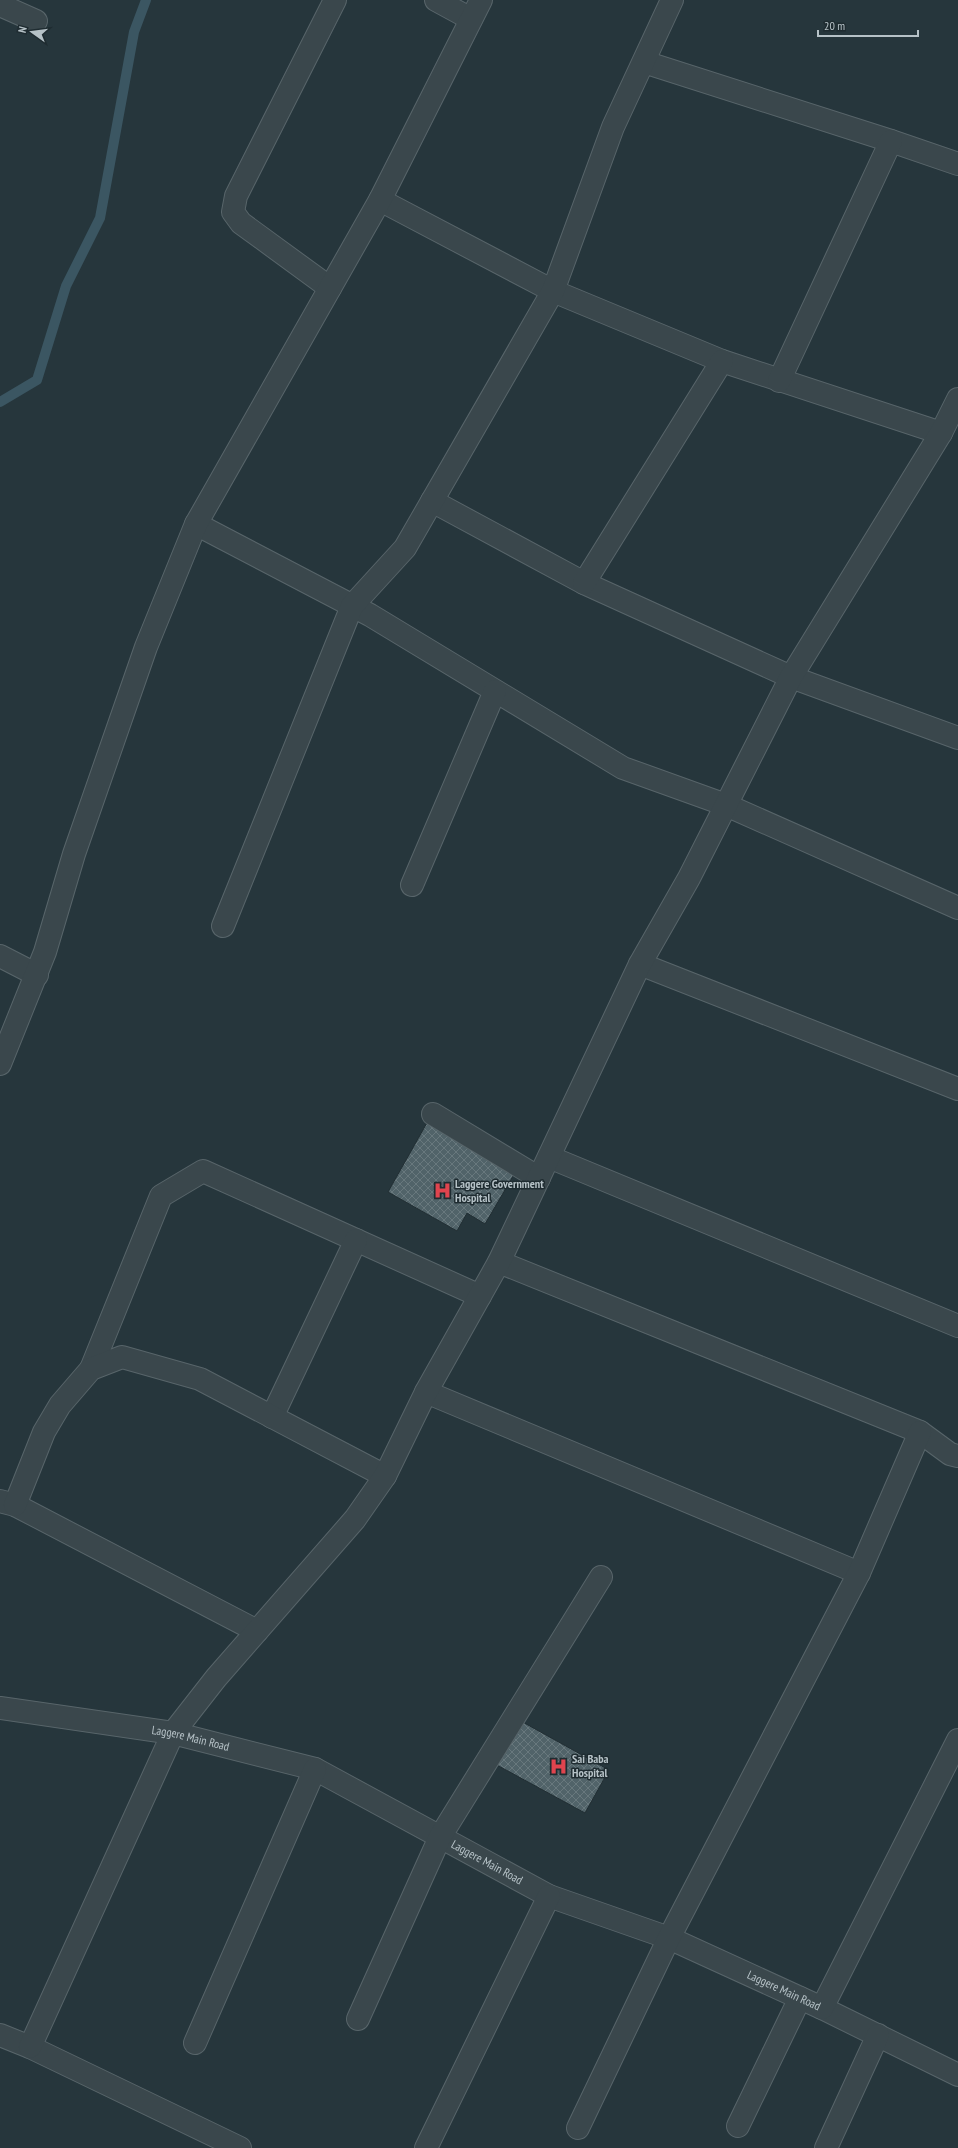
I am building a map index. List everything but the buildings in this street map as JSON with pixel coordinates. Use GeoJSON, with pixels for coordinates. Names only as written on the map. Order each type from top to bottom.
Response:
{"type":"FeatureCollection","features":[{"type":"Feature","properties":{"kind":"street"},"geometry":{"type":"LineString","coordinates":[[330,288],[241,223],[233,212],[236,196],[336,0]]}},
{"type":"Feature","properties":{"kind":"street"},"geometry":{"type":"LineString","coordinates":[[436,0],[472,19]]}},
{"type":"Feature","properties":{"kind":"street"},"geometry":{"type":"LineString","coordinates":[[0,1064],[37,974],[74,854],[146,647],[196,524],[380,200],[481,0]]}},
{"type":"Feature","properties":{"kind":"street"},"geometry":{"type":"LineString","coordinates":[[223,926],[352,606],[405,548],[553,291],[613,127],[672,0]]}},
{"type":"Feature","properties":{"kind":"street"},"geometry":{"type":"LineString","coordinates":[[0,5],[36,21]]}},
{"type":"Feature","properties":{"kind":"street"},"geometry":{"type":"LineString","coordinates":[[644,62],[958,164]]}},
{"type":"Feature","properties":{"kind":"street"},"geometry":{"type":"LineString","coordinates":[[780,381],[891,141]]}},
{"type":"Feature","properties":{"kind":"street"},"geometry":{"type":"LineString","coordinates":[[380,200],[553,291],[722,361],[941,433]]}},
{"type":"Feature","properties":{"kind":"street"},"geometry":{"type":"LineString","coordinates":[[584,583],[722,361]]}},
{"type":"Feature","properties":{"kind":"street"},"geometry":{"type":"LineString","coordinates":[[30,2046],[173,1733],[257,1632],[355,1519],[385,1476],[426,1392],[499,1262],[640,964],[688,878],[791,677],[941,433],[958,400]]}},
{"type":"Feature","properties":{"kind":"street"},"geometry":{"type":"LineString","coordinates":[[432,501],[584,583],[791,677],[958,738]]}},
{"type":"Feature","properties":{"kind":"street"},"geometry":{"type":"LineString","coordinates":[[196,524],[352,606],[495,690],[623,768],[726,805],[958,908]]}},
{"type":"Feature","properties":{"kind":"street"},"geometry":{"type":"LineString","coordinates":[[412,885],[495,690]]}},
{"type":"Feature","properties":{"kind":"street"},"geometry":{"type":"LineString","coordinates":[[0,956],[37,974]]}},
{"type":"Feature","properties":{"kind":"street"},"geometry":{"type":"LineString","coordinates":[[640,964],[958,1088]]}},
{"type":"Feature","properties":{"kind":"street"},"geometry":{"type":"LineString","coordinates":[[433,1114],[539,1178]]}},
{"type":"Feature","properties":{"kind":"street"},"geometry":{"type":"LineString","coordinates":[[549,1157],[958,1326]]}},
{"type":"Feature","properties":{"kind":"street"},"geometry":{"type":"LineString","coordinates":[[257,1632],[8,1503],[44,1432],[60,1405],[91,1369],[161,1196],[203,1171],[480,1296]]}},
{"type":"Feature","properties":{"kind":"street"},"geometry":{"type":"LineString","coordinates":[[272,1417],[356,1240]]}},
{"type":"Feature","properties":{"kind":"street"},"geometry":{"type":"LineString","coordinates":[[499,1262],[920,1432],[950,1454],[958,1456]]}},
{"type":"Feature","properties":{"kind":"street"},"geometry":{"type":"LineString","coordinates":[[91,1369],[122,1357],[200,1379],[385,1476]]}},
{"type":"Feature","properties":{"kind":"street"},"geometry":{"type":"LineString","coordinates":[[426,1392],[859,1573]]}},
{"type":"Feature","properties":{"kind":"street"},"geometry":{"type":"LineString","coordinates":[[578,2128],[669,1938],[859,1573],[920,1432]]}},
{"type":"Feature","properties":{"kind":"street"},"geometry":{"type":"LineString","coordinates":[[358,2019],[440,1837],[601,1577]]}},
{"type":"Feature","properties":{"kind":"street","name":"Laggere Main Road"},"geometry":{"type":"LineString","coordinates":[[0,1709],[173,1733],[315,1769],[549,1896],[669,1938],[822,2008],[958,2076]]}},
{"type":"Feature","properties":{"kind":"street"},"geometry":{"type":"LineString","coordinates":[[822,2008],[958,1740]]}},
{"type":"Feature","properties":{"kind":"street"},"geometry":{"type":"LineString","coordinates":[[195,2043],[315,1769]]}},
{"type":"Feature","properties":{"kind":"street"},"geometry":{"type":"LineString","coordinates":[[426,2148],[549,1896]]}},
{"type":"Feature","properties":{"kind":"street"},"geometry":{"type":"LineString","coordinates":[[738,2126],[800,1998]]}},
{"type":"Feature","properties":{"kind":"street"},"geometry":{"type":"LineString","coordinates":[[0,2035],[30,2046],[240,2148]]}},
{"type":"Feature","properties":{"kind":"street"},"geometry":{"type":"LineString","coordinates":[[826,2148],[878,2036]]}},
{"type":"Feature","properties":{"kind":"waterway"},"geometry":{"type":"LineString","coordinates":[[0,402],[37,380],[66,286],[100,218],[134,32],[146,0]]}},
{"type":"Feature","properties":{"kind":"place","name":"Laggere Government Hospital"},"geometry":{"type":"Point","coordinates":[442,1191]}},
{"type":"Feature","properties":{"kind":"place","name":"Sai Baba Hospital"},"geometry":{"type":"Point","coordinates":[559,1766]}}]}
